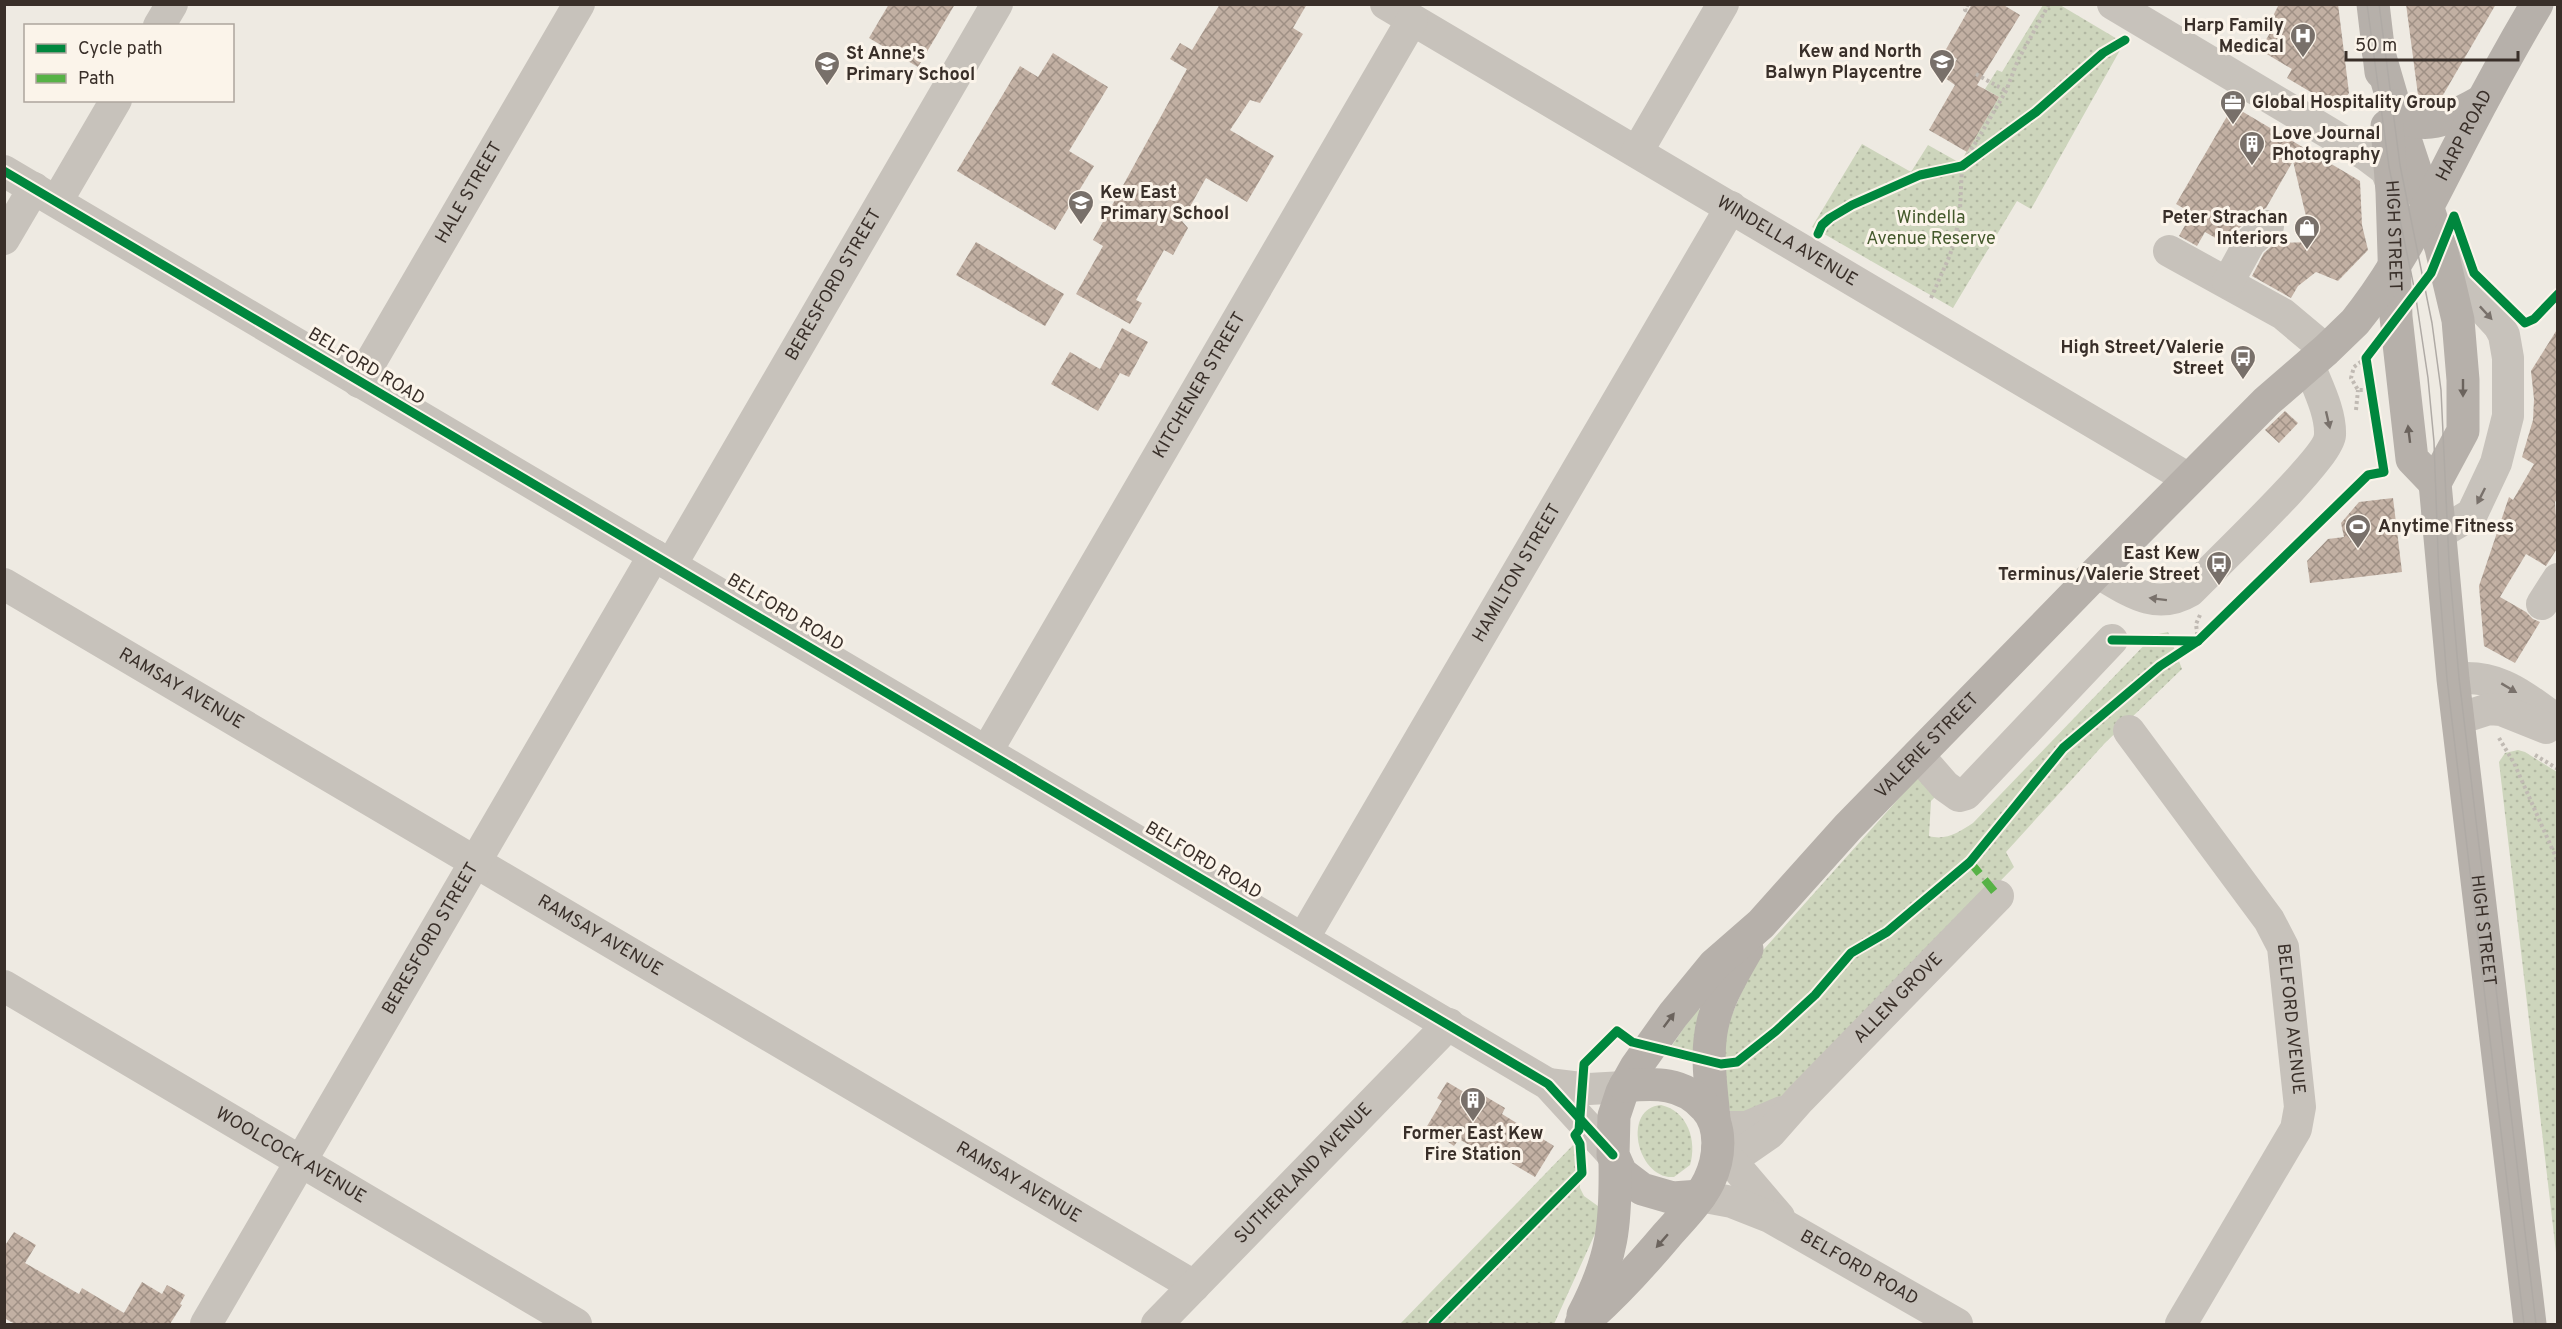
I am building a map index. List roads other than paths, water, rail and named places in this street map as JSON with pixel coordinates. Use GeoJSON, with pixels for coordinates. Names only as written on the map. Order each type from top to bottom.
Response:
{"type":"FeatureCollection","features":[{"type":"Feature","properties":{"kind":"main road","name":"HIGH STREET"},"geometry":{"type":"LineString","coordinates":[[2373,4],[2378,50],[2390,110],[2441,248],[2459,330],[2463,380],[2463,431],[2435,483],[2453,678],[2530,1324]]}},
{"type":"Feature","properties":{"kind":"main road","name":"HARP ROAD"},"geometry":{"type":"LineString","coordinates":[[2394,268],[2428,208],[2528,9]]}},
{"type":"Feature","properties":{"kind":"main road"},"geometry":{"type":"LineString","coordinates":[[2390,110],[2412,121],[2430,123],[2442,120],[2482,101]]}},
{"type":"Feature","properties":{"kind":"main road","name":"HIGH STREET"},"geometry":{"type":"LineString","coordinates":[[2390,110],[2396,317],[2412,459],[2435,483]]}},
{"type":"Feature","properties":{"kind":"main road","name":"VALERIE STREET"},"geometry":{"type":"LineString","coordinates":[[1624,1087],[1650,1046],[1691,992],[1724,955],[1761,924],[1848,827],[2189,479],[2267,401],[2318,358],[2355,322],[2394,268]]}},
{"type":"Feature","properties":{"kind":"main road","name":"VALERIE STREET"},"geometry":{"type":"LineString","coordinates":[[1716,1136],[1709,1049],[1712,1028],[1727,984],[1761,924]]}},
{"type":"Feature","properties":{"kind":"main road"},"geometry":{"type":"LineString","coordinates":[[1660,1084],[1680,1089],[1698,1100],[1716,1136],[1713,1172],[1700,1196],[1618,1292],[1580,1324],[1596,1290],[1612,1242],[1616,1209],[1614,1116],[1624,1087],[1660,1084]]}},
{"type":"Feature","properties":{"kind":"main road"},"geometry":{"type":"LineString","coordinates":[[1614,1158],[1627,1179],[1648,1191],[1673,1198],[1700,1196]]}},
{"type":"Feature","properties":{"kind":"street"},"geometry":{"type":"LineString","coordinates":[[160,24],[172,4]]}},
{"type":"Feature","properties":{"kind":"street","name":"HALE STREET"},"geometry":{"type":"LineString","coordinates":[[359,382],[579,4]]}},
{"type":"Feature","properties":{"kind":"street","name":"BERESFORD STREET"},"geometry":{"type":"LineString","coordinates":[[206,1324],[475,862],[662,560],[998,4]]}},
{"type":"Feature","properties":{"kind":"street","name":"WINDELLA AVENUE"},"geometry":{"type":"LineString","coordinates":[[1386,4],[2189,479]]}},
{"type":"Feature","properties":{"kind":"street"},"geometry":{"type":"LineString","coordinates":[[1637,152],[1723,4]]}},
{"type":"Feature","properties":{"kind":"street"},"geometry":{"type":"LineString","coordinates":[[2113,4],[2374,160],[2386,170],[2391,182]]}},
{"type":"Feature","properties":{"kind":"street","name":"KITCHENER STREET"},"geometry":{"type":"LineString","coordinates":[[987,751],[1412,20]]}},
{"type":"Feature","properties":{"kind":"street"},"geometry":{"type":"LineString","coordinates":[[4,239],[45,195],[115,102]]}},
{"type":"Feature","properties":{"kind":"street"},"geometry":{"type":"LineString","coordinates":[[2308,120],[2331,132],[2347,136],[2367,130],[2390,110]]}},
{"type":"Feature","properties":{"kind":"street","name":"BELFORD ROAD"},"geometry":{"type":"LineString","coordinates":[[4,171],[1548,1084],[1614,1158]]}},
{"type":"Feature","properties":{"kind":"street","name":"HAMILTON STREET"},"geometry":{"type":"LineString","coordinates":[[1303,939],[1731,207]]}},
{"type":"Feature","properties":{"kind":"street"},"geometry":{"type":"LineString","coordinates":[[2228,282],[2250,242],[2268,226]]}},
{"type":"Feature","properties":{"kind":"street","name":"HIGH STREET"},"geometry":{"type":"LineString","coordinates":[[2440,533],[2472,514],[2489,480],[2505,435],[2508,388],[2507,347],[2502,330],[2464,289],[2441,248]]}},
{"type":"Feature","properties":{"kind":"street"},"geometry":{"type":"LineString","coordinates":[[2097,572],[2151,599],[2176,599],[2190,591],[2307,471],[2324,451],[2330,437],[2318,358],[2283,314],[2169,251]]}},
{"type":"Feature","properties":{"kind":"street","name":"RAMSAY AVENUE"},"geometry":{"type":"LineString","coordinates":[[4,584],[1194,1286]]}},
{"type":"Feature","properties":{"kind":"street"},"geometry":{"type":"LineString","coordinates":[[1918,755],[1945,786],[1959,796],[1966,794],[2112,640]]}},
{"type":"Feature","properties":{"kind":"street"},"geometry":{"type":"LineString","coordinates":[[2453,678],[2468,676],[2498,682],[2558,721]]}},
{"type":"Feature","properties":{"kind":"street"},"geometry":{"type":"LineString","coordinates":[[2458,719],[2488,709],[2501,710],[2558,734]]}},
{"type":"Feature","properties":{"kind":"street","name":"BELFORD AVENUE"},"geometry":{"type":"LineString","coordinates":[[2129,731],[2270,920],[2279,937],[2283,947],[2298,1084],[2300,1107],[2296,1129],[2181,1324]]}},
{"type":"Feature","properties":{"kind":"street","name":"ALLEN GROVE"},"geometry":{"type":"LineString","coordinates":[[1716,1136],[1740,1152],[1754,1146],[1770,1133],[1998,896]]}},
{"type":"Feature","properties":{"kind":"street","name":"WOOLCOCK AVENUE"},"geometry":{"type":"LineString","coordinates":[[4,986],[576,1324]]}},
{"type":"Feature","properties":{"kind":"street","name":"SUTHERLAND AVENUE"},"geometry":{"type":"LineString","coordinates":[[1157,1324],[1449,1024]]}},
{"type":"Feature","properties":{"kind":"street","name":"BELFORD ROAD"},"geometry":{"type":"LineString","coordinates":[[1548,1084],[1589,1089],[1624,1087]]}},
{"type":"Feature","properties":{"kind":"street","name":"BELFORD ROAD"},"geometry":{"type":"LineString","coordinates":[[1716,1136],[1738,1169],[1774,1213],[1791,1227]]}},
{"type":"Feature","properties":{"kind":"street","name":"BELFORD ROAD"},"geometry":{"type":"LineString","coordinates":[[1700,1196],[1722,1199],[1756,1210],[1791,1227],[1957,1324]]}},
{"type":"Feature","properties":{"kind":"tram line"},"geometry":{"type":"LineString","coordinates":[[2367,4],[2389,167],[2415,292],[2428,378],[2434,442],[2439,580],[2447,679],[2524,1324]]}},
{"type":"Feature","properties":{"kind":"tram line"},"geometry":{"type":"LineString","coordinates":[[2379,4],[2400,165],[2432,323],[2441,390],[2449,562],[2459,678],[2536,1324]]}},
{"type":"Feature","properties":{"kind":"place","name":"Harp Family Medical"},"geometry":{"type":"Point","coordinates":[2303,59]}},
{"type":"Feature","properties":{"kind":"place","name":"Kew and North Balwyn Playcentre"},"geometry":{"type":"Point","coordinates":[1942,85]}},
{"type":"Feature","properties":{"kind":"place","name":"St Anne's Primary School"},"geometry":{"type":"Point","coordinates":[827,87]}},
{"type":"Feature","properties":{"kind":"place","name":"Global Hospitality Group"},"geometry":{"type":"Point","coordinates":[2233,126]}},
{"type":"Feature","properties":{"kind":"place","name":"Love Journal Photography"},"geometry":{"type":"Point","coordinates":[2252,167]}},
{"type":"Feature","properties":{"kind":"place","name":"Kew East Primary School"},"geometry":{"type":"Point","coordinates":[1081,226]}},
{"type":"Feature","properties":{"kind":"place","name":"Peter Strachan Interiors"},"geometry":{"type":"Point","coordinates":[2307,251]}},
{"type":"Feature","properties":{"kind":"place","name":"High Street/Valerie Street"},"geometry":{"type":"Point","coordinates":[2243,381]}},
{"type":"Feature","properties":{"kind":"place","name":"Anytime Fitness"},"geometry":{"type":"Point","coordinates":[2358,550]}},
{"type":"Feature","properties":{"kind":"place","name":"East Kew Terminus/Valerie Street"},"geometry":{"type":"Point","coordinates":[2219,587]}},
{"type":"Feature","properties":{"kind":"place","name":"Former East Kew Fire Station"},"geometry":{"type":"Point","coordinates":[1473,1123]}},
{"type":"Feature","properties":{"kind":"park label","name":"Windella Avenue Reserve"},"geometry":{"type":"Point","coordinates":[1931,228]}}]}
